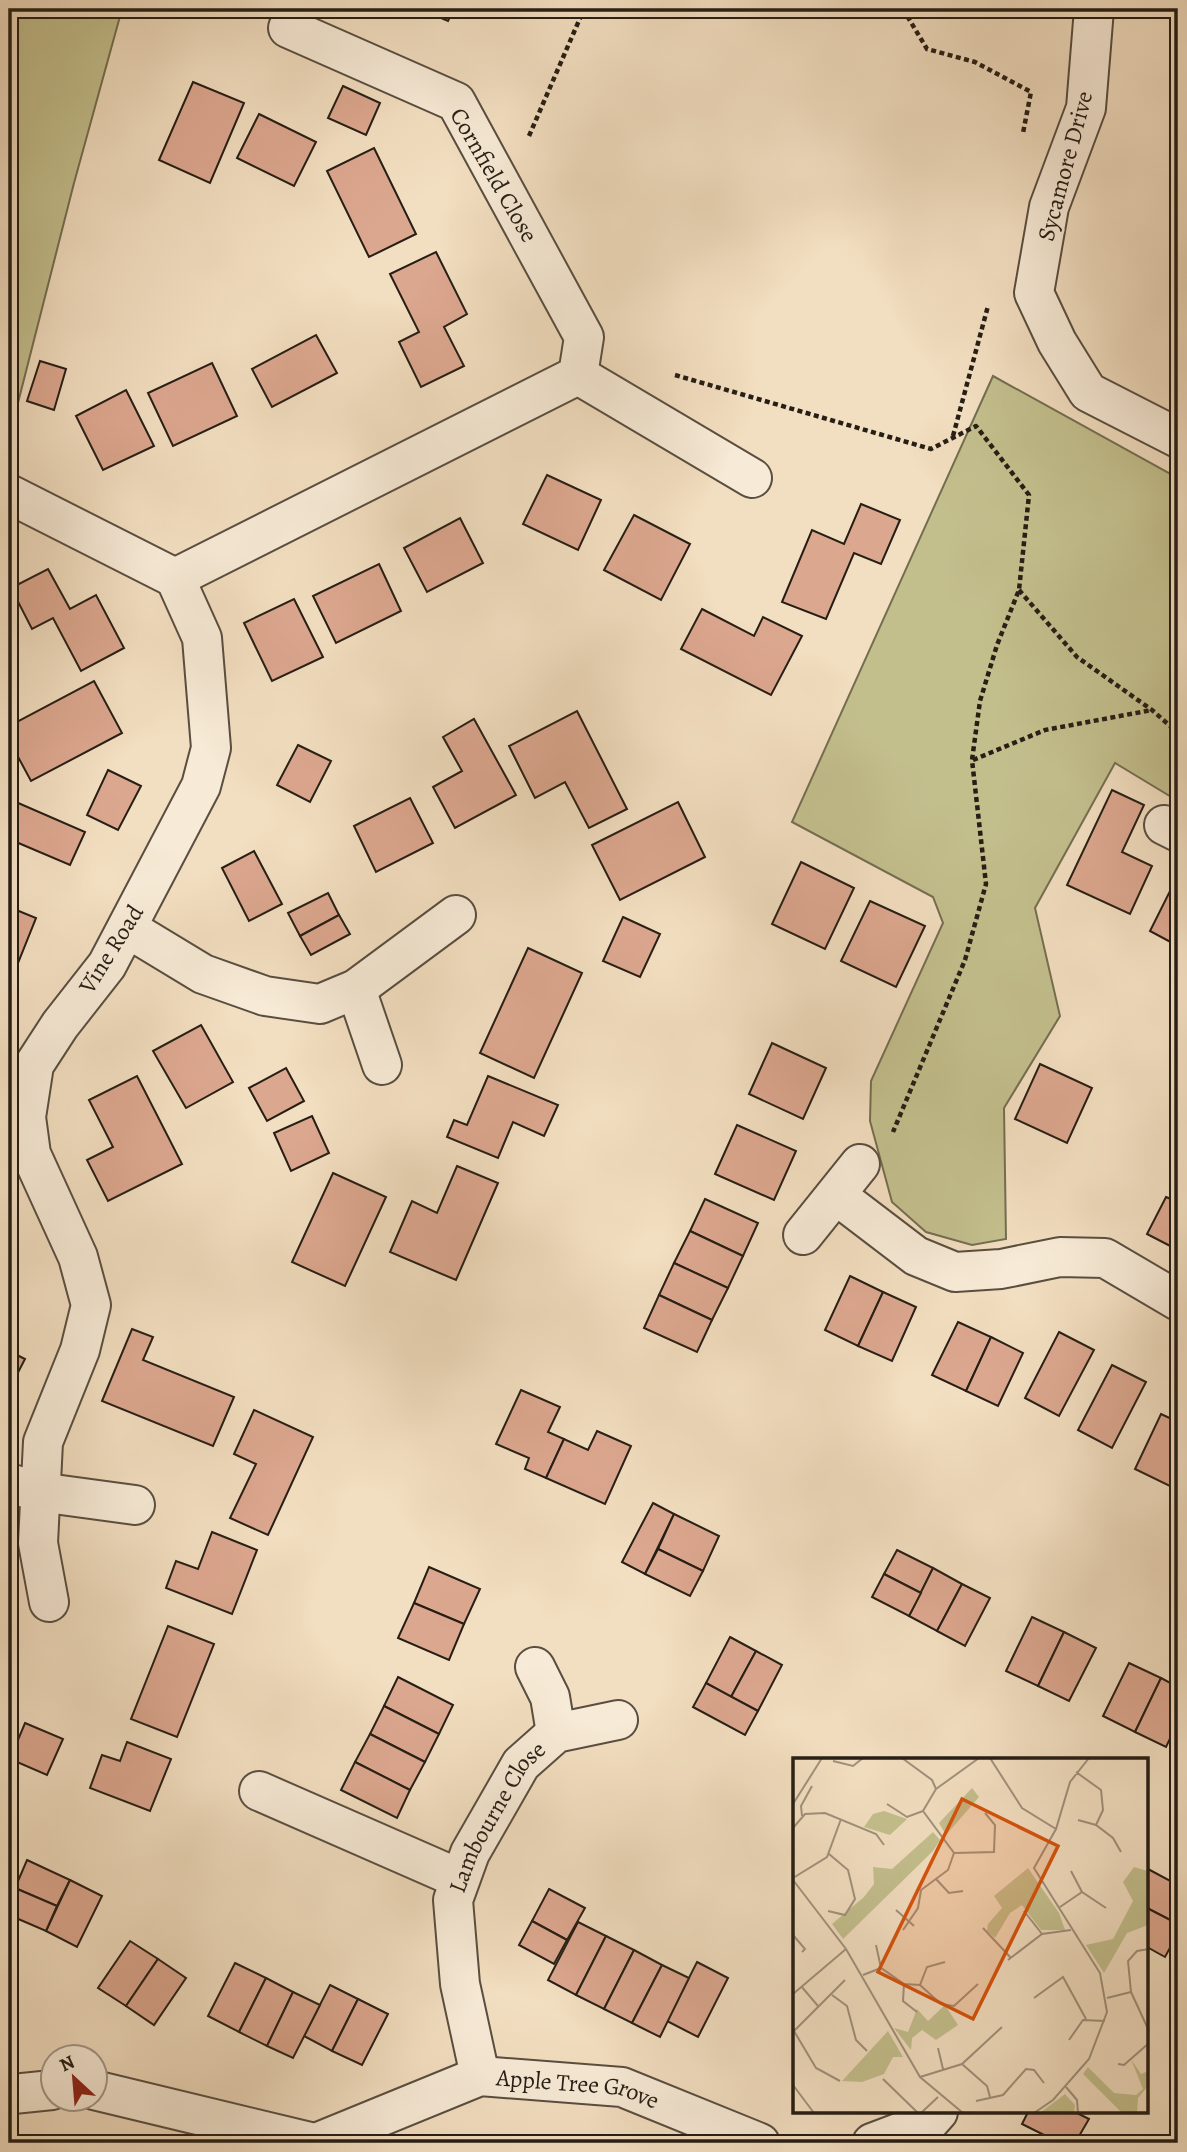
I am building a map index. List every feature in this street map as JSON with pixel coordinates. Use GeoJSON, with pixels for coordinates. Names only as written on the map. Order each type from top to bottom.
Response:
{"type":"FeatureCollection","features":[{"type":"Feature","properties":{"kind":"street","name":"Sycamore Drive"},"geometry":{"type":"LineString","coordinates":[[1094,9],[1086,108],[1049,207],[1034,293],[1057,342],[1088,392],[1178,438]]}},
{"type":"Feature","properties":{"kind":"street","name":"Cornfield Close"},"geometry":{"type":"LineString","coordinates":[[288,28],[456,102],[584,337],[578,375]]}},
{"type":"Feature","properties":{"kind":"street"},"geometry":{"type":"LineString","coordinates":[[9,494],[175,578],[578,375],[752,478]]}},
{"type":"Feature","properties":{"kind":"street","name":"Vine Road"},"geometry":{"type":"LineString","coordinates":[[49,1602],[38,1542],[24,1488],[80,1350],[91,1305],[78,1257],[32,1154],[26,1117],[34,1065],[107,965],[201,786],[211,748],[202,638],[175,578]]}},
{"type":"Feature","properties":{"kind":"street"},"geometry":{"type":"LineString","coordinates":[[127,928],[203,974],[265,996],[320,1004],[356,989],[456,915]]}},
{"type":"Feature","properties":{"kind":"street"},"geometry":{"type":"LineString","coordinates":[[356,989],[382,1065]]}},
{"type":"Feature","properties":{"kind":"street"},"geometry":{"type":"LineString","coordinates":[[803,1236],[860,1164]]}},
{"type":"Feature","properties":{"kind":"street"},"geometry":{"type":"LineString","coordinates":[[836,1195],[916,1256],[955,1272],[1001,1269],[1060,1257],[1105,1258],[1178,1301]]}},
{"type":"Feature","properties":{"kind":"street"},"geometry":{"type":"LineString","coordinates":[[24,1488],[135,1505]]}},
{"type":"Feature","properties":{"kind":"street","name":"Lambourne Close"},"geometry":{"type":"LineString","coordinates":[[535,1667],[550,1697],[556,1734]]}},
{"type":"Feature","properties":{"kind":"street","name":"Lambourne Close"},"geometry":{"type":"LineString","coordinates":[[480,2076],[460,1984],[453,1900],[470,1853],[522,1764],[556,1734],[618,1720]]}},
{"type":"Feature","properties":{"kind":"street"},"geometry":{"type":"LineString","coordinates":[[259,1791],[460,1880]]}},
{"type":"Feature","properties":{"kind":"street","name":"Apple Tree Grove"},"geometry":{"type":"LineString","coordinates":[[108,2093],[315,2143],[480,2076],[622,2087],[760,2143]]}},
{"type":"Feature","properties":{"kind":"street"},"geometry":{"type":"LineString","coordinates":[[10,2092],[38,2091]]}},
{"type":"Feature","properties":{"kind":"street"},"geometry":{"type":"LineString","coordinates":[[872,2143],[930,2121],[936,2114]]}},
{"type":"Feature","properties":{"kind":"path"},"geometry":{"type":"LineString","coordinates":[[527,141],[584,9]]}},
{"type":"Feature","properties":{"kind":"path"},"geometry":{"type":"LineString","coordinates":[[903,9],[927,49],[975,62],[1031,92],[1020,146]]}},
{"type":"Feature","properties":{"kind":"path"},"geometry":{"type":"LineString","coordinates":[[953,438],[988,306]]}},
{"type":"Feature","properties":{"kind":"path"},"geometry":{"type":"LineString","coordinates":[[665,372],[930,449],[976,426],[1029,495],[1019,590],[997,645],[980,701],[972,760],[986,884],[965,960],[896,1129],[860,1164]]}},
{"type":"Feature","properties":{"kind":"path"},"geometry":{"type":"LineString","coordinates":[[1019,590],[1077,657],[1152,710],[1178,733]]}},
{"type":"Feature","properties":{"kind":"path"},"geometry":{"type":"LineString","coordinates":[[972,760],[1045,730],[1152,710]]}},
{"type":"Feature","properties":{"kind":"shaded area"},"geometry":{"type":"Polygon","coordinates":[[[9,9],[122,9],[9,438],[9,9]]]}},
{"type":"Feature","properties":{"kind":"shaded area"},"geometry":{"type":"Polygon","coordinates":[[[993,376],[1178,478],[1178,801],[1115,763],[1035,908],[1060,1016],[1004,1108],[1006,1239],[972,1245],[926,1232],[892,1202],[870,1121],[871,1081],[943,923],[933,897],[792,822],[993,376]]]}},
{"type":"Feature","properties":{"kind":"building"},"geometry":{"type":"Polygon","coordinates":[[[420,9],[454,9],[448,21],[420,9]]]}},
{"type":"Feature","properties":{"kind":"building"},"geometry":{"type":"Polygon","coordinates":[[[193,82],[244,103],[210,183],[159,160],[193,82]]]}},
{"type":"Feature","properties":{"kind":"building"},"geometry":{"type":"Polygon","coordinates":[[[343,86],[380,103],[366,135],[328,118],[343,86]]]}},
{"type":"Feature","properties":{"kind":"building"},"geometry":{"type":"Polygon","coordinates":[[[259,114],[316,142],[294,186],[237,158],[259,114]]]}},
{"type":"Feature","properties":{"kind":"building"},"geometry":{"type":"Polygon","coordinates":[[[374,148],[416,234],[369,257],[327,171],[374,148]]]}},
{"type":"Feature","properties":{"kind":"building"},"geometry":{"type":"Polygon","coordinates":[[[436,252],[467,314],[444,327],[464,366],[421,387],[399,342],[419,332],[390,274],[436,252]]]}},
{"type":"Feature","properties":{"kind":"building"},"geometry":{"type":"Polygon","coordinates":[[[316,335],[337,373],[272,407],[252,369],[316,335]]]}},
{"type":"Feature","properties":{"kind":"building"},"geometry":{"type":"Polygon","coordinates":[[[40,361],[66,369],[54,410],[27,401],[40,361]]]}},
{"type":"Feature","properties":{"kind":"building"},"geometry":{"type":"Polygon","coordinates":[[[212,363],[237,416],[173,446],[148,393],[212,363]]]}},
{"type":"Feature","properties":{"kind":"building"},"geometry":{"type":"Polygon","coordinates":[[[126,390],[154,446],[103,470],[76,416],[126,390]]]}},
{"type":"Feature","properties":{"kind":"building"},"geometry":{"type":"Polygon","coordinates":[[[547,475],[601,500],[578,550],[523,524],[547,475]]]}},
{"type":"Feature","properties":{"kind":"building"},"geometry":{"type":"Polygon","coordinates":[[[861,504],[900,520],[881,564],[854,553],[826,619],[782,602],[812,530],[844,544],[861,504]]]}},
{"type":"Feature","properties":{"kind":"building"},"geometry":{"type":"Polygon","coordinates":[[[634,515],[690,544],[661,600],[604,570],[634,515]]]}},
{"type":"Feature","properties":{"kind":"building"},"geometry":{"type":"Polygon","coordinates":[[[460,518],[483,563],[427,592],[404,548],[460,518]]]}},
{"type":"Feature","properties":{"kind":"building"},"geometry":{"type":"Polygon","coordinates":[[[379,564],[401,611],[336,643],[313,596],[379,564]]]}},
{"type":"Feature","properties":{"kind":"building"},"geometry":{"type":"Polygon","coordinates":[[[48,569],[70,609],[96,595],[124,648],[81,671],[53,618],[32,629],[11,588],[48,569]]]}},
{"type":"Feature","properties":{"kind":"building"},"geometry":{"type":"Polygon","coordinates":[[[294,599],[323,657],[272,681],[244,623],[294,599]]]}},
{"type":"Feature","properties":{"kind":"building"},"geometry":{"type":"Polygon","coordinates":[[[702,609],[754,636],[763,617],[802,636],[771,695],[681,649],[702,609]]]}},
{"type":"Feature","properties":{"kind":"building"},"geometry":{"type":"Polygon","coordinates":[[[94,681],[122,733],[31,781],[9,740],[9,726],[94,681]]]}},
{"type":"Feature","properties":{"kind":"building"},"geometry":{"type":"Polygon","coordinates":[[[577,711],[627,809],[589,828],[565,782],[535,798],[509,746],[577,711]]]}},
{"type":"Feature","properties":{"kind":"building"},"geometry":{"type":"Polygon","coordinates":[[[474,719],[516,795],[455,828],[433,787],[462,771],[443,737],[474,719]]]}},
{"type":"Feature","properties":{"kind":"building"},"geometry":{"type":"Polygon","coordinates":[[[298,745],[331,761],[310,802],[277,785],[298,745]]]}},
{"type":"Feature","properties":{"kind":"building"},"geometry":{"type":"Polygon","coordinates":[[[108,770],[141,786],[118,830],[87,815],[108,770]]]}},
{"type":"Feature","properties":{"kind":"building"},"geometry":{"type":"Polygon","coordinates":[[[1112,790],[1144,805],[1122,852],[1152,866],[1130,914],[1067,885],[1112,790]]]}},
{"type":"Feature","properties":{"kind":"building"},"geometry":{"type":"Polygon","coordinates":[[[410,798],[433,843],[376,872],[354,826],[410,798]]]}},
{"type":"Feature","properties":{"kind":"building"},"geometry":{"type":"Polygon","coordinates":[[[9,799],[85,832],[70,865],[9,839],[9,799]]]}},
{"type":"Feature","properties":{"kind":"building"},"geometry":{"type":"Polygon","coordinates":[[[678,802],[705,857],[620,900],[592,845],[678,802]]]}},
{"type":"Feature","properties":{"kind":"building"},"geometry":{"type":"Polygon","coordinates":[[[254,851],[282,904],[249,921],[222,868],[254,851]]]}},
{"type":"Feature","properties":{"kind":"building"},"geometry":{"type":"Polygon","coordinates":[[[801,862],[854,888],[825,949],[772,924],[801,862]]]}},
{"type":"Feature","properties":{"kind":"building"},"geometry":{"type":"Polygon","coordinates":[[[1176,879],[1178,880],[1178,946],[1150,931],[1176,879]]]}},
{"type":"Feature","properties":{"kind":"building"},"geometry":{"type":"Polygon","coordinates":[[[328,893],[339,915],[300,936],[288,913],[328,893]]]}},
{"type":"Feature","properties":{"kind":"building"},"geometry":{"type":"Polygon","coordinates":[[[870,901],[925,926],[896,987],[841,961],[870,901]]]}},
{"type":"Feature","properties":{"kind":"building"},"geometry":{"type":"Polygon","coordinates":[[[9,907],[36,918],[12,978],[9,977],[9,907]]]}},
{"type":"Feature","properties":{"kind":"building"},"geometry":{"type":"Polygon","coordinates":[[[339,915],[350,934],[311,955],[300,936],[339,915]]]}},
{"type":"Feature","properties":{"kind":"building"},"geometry":{"type":"Polygon","coordinates":[[[623,917],[660,934],[640,977],[603,961],[623,917]]]}},
{"type":"Feature","properties":{"kind":"building"},"geometry":{"type":"Polygon","coordinates":[[[528,948],[582,973],[534,1078],[480,1053],[528,948]]]}},
{"type":"Feature","properties":{"kind":"building"},"geometry":{"type":"Polygon","coordinates":[[[201,1025],[233,1082],[186,1108],[153,1051],[201,1025]]]}},
{"type":"Feature","properties":{"kind":"building"},"geometry":{"type":"Polygon","coordinates":[[[772,1043],[826,1068],[803,1119],[749,1094],[772,1043]]]}},
{"type":"Feature","properties":{"kind":"building"},"geometry":{"type":"Polygon","coordinates":[[[1040,1064],[1092,1088],[1067,1143],[1015,1119],[1040,1064]]]}},
{"type":"Feature","properties":{"kind":"building"},"geometry":{"type":"Polygon","coordinates":[[[286,1068],[304,1101],[267,1121],[249,1088],[286,1068]]]}},
{"type":"Feature","properties":{"kind":"building"},"geometry":{"type":"Polygon","coordinates":[[[137,1076],[182,1164],[108,1201],[87,1160],[113,1147],[89,1100],[137,1076]]]}},
{"type":"Feature","properties":{"kind":"building"},"geometry":{"type":"Polygon","coordinates":[[[488,1076],[558,1105],[544,1136],[513,1122],[498,1158],[447,1137],[454,1120],[467,1125],[488,1076]]]}},
{"type":"Feature","properties":{"kind":"building"},"geometry":{"type":"Polygon","coordinates":[[[312,1116],[329,1153],[291,1171],[274,1133],[312,1116]]]}},
{"type":"Feature","properties":{"kind":"building"},"geometry":{"type":"Polygon","coordinates":[[[737,1125],[796,1151],[774,1200],[715,1174],[737,1125]]]}},
{"type":"Feature","properties":{"kind":"building"},"geometry":{"type":"Polygon","coordinates":[[[457,1166],[498,1183],[456,1280],[390,1252],[412,1201],[437,1213],[457,1166]]]}},
{"type":"Feature","properties":{"kind":"building"},"geometry":{"type":"Polygon","coordinates":[[[333,1173],[386,1197],[345,1286],[292,1262],[333,1173]]]}},
{"type":"Feature","properties":{"kind":"building"},"geometry":{"type":"Polygon","coordinates":[[[1166,1197],[1178,1202],[1178,1250],[1147,1234],[1166,1197]]]}},
{"type":"Feature","properties":{"kind":"building"},"geometry":{"type":"Polygon","coordinates":[[[705,1199],[758,1223],[743,1256],[690,1231],[705,1199]]]}},
{"type":"Feature","properties":{"kind":"building"},"geometry":{"type":"Polygon","coordinates":[[[690,1231],[743,1256],[728,1288],[674,1263],[690,1231]]]}},
{"type":"Feature","properties":{"kind":"building"},"geometry":{"type":"Polygon","coordinates":[[[674,1263],[728,1288],[712,1320],[659,1295],[674,1263]]]}},
{"type":"Feature","properties":{"kind":"building"},"geometry":{"type":"Polygon","coordinates":[[[850,1276],[883,1292],[858,1346],[825,1330],[850,1276]]]}},
{"type":"Feature","properties":{"kind":"building"},"geometry":{"type":"Polygon","coordinates":[[[883,1292],[916,1307],[892,1361],[858,1346],[883,1292]]]}},
{"type":"Feature","properties":{"kind":"building"},"geometry":{"type":"Polygon","coordinates":[[[659,1295],[712,1320],[697,1352],[644,1328],[659,1295]]]}},
{"type":"Feature","properties":{"kind":"building"},"geometry":{"type":"Polygon","coordinates":[[[958,1322],[991,1337],[966,1391],[932,1375],[958,1322]]]}},
{"type":"Feature","properties":{"kind":"building"},"geometry":{"type":"Polygon","coordinates":[[[132,1329],[153,1337],[143,1360],[234,1397],[213,1446],[102,1401],[132,1329]]]}},
{"type":"Feature","properties":{"kind":"building"},"geometry":{"type":"Polygon","coordinates":[[[1059,1332],[1094,1350],[1059,1416],[1025,1398],[1059,1332]]]}},
{"type":"Feature","properties":{"kind":"building"},"geometry":{"type":"Polygon","coordinates":[[[991,1337],[1023,1353],[998,1406],[966,1391],[991,1337]]]}},
{"type":"Feature","properties":{"kind":"building"},"geometry":{"type":"Polygon","coordinates":[[[9,1351],[25,1359],[9,1390],[9,1351]]]}},
{"type":"Feature","properties":{"kind":"building"},"geometry":{"type":"Polygon","coordinates":[[[1112,1365],[1146,1382],[1112,1448],[1078,1430],[1112,1365]]]}},
{"type":"Feature","properties":{"kind":"building"},"geometry":{"type":"Polygon","coordinates":[[[521,1390],[560,1407],[548,1432],[564,1439],[546,1478],[525,1469],[529,1458],[496,1444],[521,1390]]]}},
{"type":"Feature","properties":{"kind":"building"},"geometry":{"type":"Polygon","coordinates":[[[254,1410],[313,1437],[268,1535],[230,1518],[256,1464],[234,1454],[254,1410]]]}},
{"type":"Feature","properties":{"kind":"building"},"geometry":{"type":"Polygon","coordinates":[[[1161,1414],[1178,1422],[1178,1490],[1135,1469],[1161,1414]]]}},
{"type":"Feature","properties":{"kind":"building"},"geometry":{"type":"Polygon","coordinates":[[[597,1431],[631,1446],[605,1504],[546,1478],[564,1439],[588,1450],[597,1431]]]}},
{"type":"Feature","properties":{"kind":"building"},"geometry":{"type":"Polygon","coordinates":[[[653,1503],[674,1514],[645,1574],[622,1562],[653,1503]]]}},
{"type":"Feature","properties":{"kind":"building"},"geometry":{"type":"Polygon","coordinates":[[[674,1514],[719,1536],[703,1571],[658,1549],[674,1514]]]}},
{"type":"Feature","properties":{"kind":"building"},"geometry":{"type":"Polygon","coordinates":[[[212,1532],[257,1550],[232,1614],[166,1588],[176,1561],[198,1569],[212,1532]]]}},
{"type":"Feature","properties":{"kind":"building"},"geometry":{"type":"Polygon","coordinates":[[[658,1549],[703,1571],[690,1596],[645,1574],[658,1549]]]}},
{"type":"Feature","properties":{"kind":"building"},"geometry":{"type":"Polygon","coordinates":[[[897,1550],[933,1568],[921,1593],[884,1574],[897,1550]]]}},
{"type":"Feature","properties":{"kind":"building"},"geometry":{"type":"Polygon","coordinates":[[[429,1567],[480,1589],[464,1624],[414,1603],[429,1567]]]}},
{"type":"Feature","properties":{"kind":"building"},"geometry":{"type":"Polygon","coordinates":[[[933,1568],[962,1584],[937,1631],[909,1616],[933,1568]]]}},
{"type":"Feature","properties":{"kind":"building"},"geometry":{"type":"Polygon","coordinates":[[[884,1574],[921,1593],[909,1616],[872,1597],[884,1574]]]}},
{"type":"Feature","properties":{"kind":"building"},"geometry":{"type":"Polygon","coordinates":[[[962,1584],[990,1598],[965,1646],[937,1631],[962,1584]]]}},
{"type":"Feature","properties":{"kind":"building"},"geometry":{"type":"Polygon","coordinates":[[[414,1603],[464,1624],[449,1660],[398,1638],[414,1603]]]}},
{"type":"Feature","properties":{"kind":"building"},"geometry":{"type":"Polygon","coordinates":[[[1032,1617],[1064,1632],[1038,1686],[1006,1671],[1032,1617]]]}},
{"type":"Feature","properties":{"kind":"building"},"geometry":{"type":"Polygon","coordinates":[[[168,1626],[214,1644],[177,1737],[131,1719],[168,1626]]]}},
{"type":"Feature","properties":{"kind":"building"},"geometry":{"type":"Polygon","coordinates":[[[1064,1632],[1096,1648],[1069,1701],[1038,1686],[1064,1632]]]}},
{"type":"Feature","properties":{"kind":"building"},"geometry":{"type":"Polygon","coordinates":[[[730,1637],[756,1651],[731,1697],[706,1683],[730,1637]]]}},
{"type":"Feature","properties":{"kind":"building"},"geometry":{"type":"Polygon","coordinates":[[[756,1651],[782,1665],[758,1711],[731,1697],[756,1651]]]}},
{"type":"Feature","properties":{"kind":"building"},"geometry":{"type":"Polygon","coordinates":[[[1129,1663],[1161,1678],[1135,1732],[1103,1716],[1129,1663]]]}},
{"type":"Feature","properties":{"kind":"building"},"geometry":{"type":"Polygon","coordinates":[[[398,1677],[453,1705],[439,1734],[384,1706],[398,1677]]]}},
{"type":"Feature","properties":{"kind":"building"},"geometry":{"type":"Polygon","coordinates":[[[1161,1678],[1178,1687],[1178,1722],[1166,1747],[1135,1732],[1161,1678]]]}},
{"type":"Feature","properties":{"kind":"building"},"geometry":{"type":"Polygon","coordinates":[[[706,1683],[758,1711],[745,1735],[693,1707],[706,1683]]]}},
{"type":"Feature","properties":{"kind":"building"},"geometry":{"type":"Polygon","coordinates":[[[384,1706],[439,1734],[425,1762],[370,1734],[384,1706]]]}},
{"type":"Feature","properties":{"kind":"building"},"geometry":{"type":"Polygon","coordinates":[[[25,1723],[63,1739],[47,1775],[10,1759],[25,1723]]]}},
{"type":"Feature","properties":{"kind":"building"},"geometry":{"type":"Polygon","coordinates":[[[370,1734],[425,1762],[410,1790],[355,1762],[370,1734]]]}},
{"type":"Feature","properties":{"kind":"building"},"geometry":{"type":"Polygon","coordinates":[[[127,1742],[171,1759],[150,1811],[90,1788],[102,1755],[120,1761],[127,1742]]]}},
{"type":"Feature","properties":{"kind":"building"},"geometry":{"type":"Polygon","coordinates":[[[355,1762],[410,1790],[397,1818],[341,1790],[355,1762]]]}},
{"type":"Feature","properties":{"kind":"building"},"geometry":{"type":"Polygon","coordinates":[[[27,1860],[70,1880],[57,1906],[15,1888],[27,1860]]]}},
{"type":"Feature","properties":{"kind":"building"},"geometry":{"type":"Polygon","coordinates":[[[1148,1869],[1178,1885],[1178,1924],[1148,1909],[1148,1869]]]}},
{"type":"Feature","properties":{"kind":"building"},"geometry":{"type":"Polygon","coordinates":[[[70,1880],[102,1896],[77,1947],[46,1931],[70,1880]]]}},
{"type":"Feature","properties":{"kind":"building"},"geometry":{"type":"Polygon","coordinates":[[[15,1888],[57,1906],[46,1931],[9,1915],[9,1902],[15,1888]]]}},
{"type":"Feature","properties":{"kind":"building"},"geometry":{"type":"Polygon","coordinates":[[[549,1889],[585,1908],[567,1940],[532,1921],[549,1889]]]}},
{"type":"Feature","properties":{"kind":"building"},"geometry":{"type":"Polygon","coordinates":[[[1148,1909],[1178,1924],[1178,1933],[1165,1957],[1148,1948],[1148,1909]]]}},
{"type":"Feature","properties":{"kind":"building"},"geometry":{"type":"Polygon","coordinates":[[[532,1921],[567,1940],[554,1964],[519,1945],[532,1921]]]}},
{"type":"Feature","properties":{"kind":"building"},"geometry":{"type":"Polygon","coordinates":[[[578,1922],[606,1936],[576,1995],[548,1980],[578,1922]]]}},
{"type":"Feature","properties":{"kind":"building"},"geometry":{"type":"Polygon","coordinates":[[[606,1936],[634,1950],[604,2009],[576,1995],[606,1936]]]}},
{"type":"Feature","properties":{"kind":"building"},"geometry":{"type":"Polygon","coordinates":[[[130,1941],[158,1959],[126,2006],[98,1988],[130,1941]]]}},
{"type":"Feature","properties":{"kind":"building"},"geometry":{"type":"Polygon","coordinates":[[[634,1950],[662,1965],[632,2023],[604,2009],[634,1950]]]}},
{"type":"Feature","properties":{"kind":"building"},"geometry":{"type":"Polygon","coordinates":[[[158,1959],[186,1978],[154,2025],[126,2006],[158,1959]]]}},
{"type":"Feature","properties":{"kind":"building"},"geometry":{"type":"Polygon","coordinates":[[[697,1962],[728,1978],[698,2037],[667,2021],[697,1962]]]}},
{"type":"Feature","properties":{"kind":"building"},"geometry":{"type":"Polygon","coordinates":[[[235,1963],[266,1978],[239,2032],[208,2016],[235,1963]]]}},
{"type":"Feature","properties":{"kind":"building"},"geometry":{"type":"Polygon","coordinates":[[[662,1965],[689,1978],[660,2037],[632,2023],[662,1965]]]}},
{"type":"Feature","properties":{"kind":"building"},"geometry":{"type":"Polygon","coordinates":[[[266,1978],[293,1992],[267,2046],[239,2032],[266,1978]]]}},
{"type":"Feature","properties":{"kind":"building"},"geometry":{"type":"Polygon","coordinates":[[[330,1985],[358,1999],[332,2051],[304,2036],[330,1985]]]}},
{"type":"Feature","properties":{"kind":"building"},"geometry":{"type":"Polygon","coordinates":[[[293,1992],[320,2005],[293,2058],[267,2046],[293,1992]]]}},
{"type":"Feature","properties":{"kind":"building"},"geometry":{"type":"Polygon","coordinates":[[[358,1999],[388,2014],[362,2065],[332,2051],[358,1999]]]}},
{"type":"Feature","properties":{"kind":"building"},"geometry":{"type":"Polygon","coordinates":[[[1027,2114],[1079,2114],[1089,2119],[1075,2143],[1060,2143],[1022,2124],[1027,2114]]]}}]}
